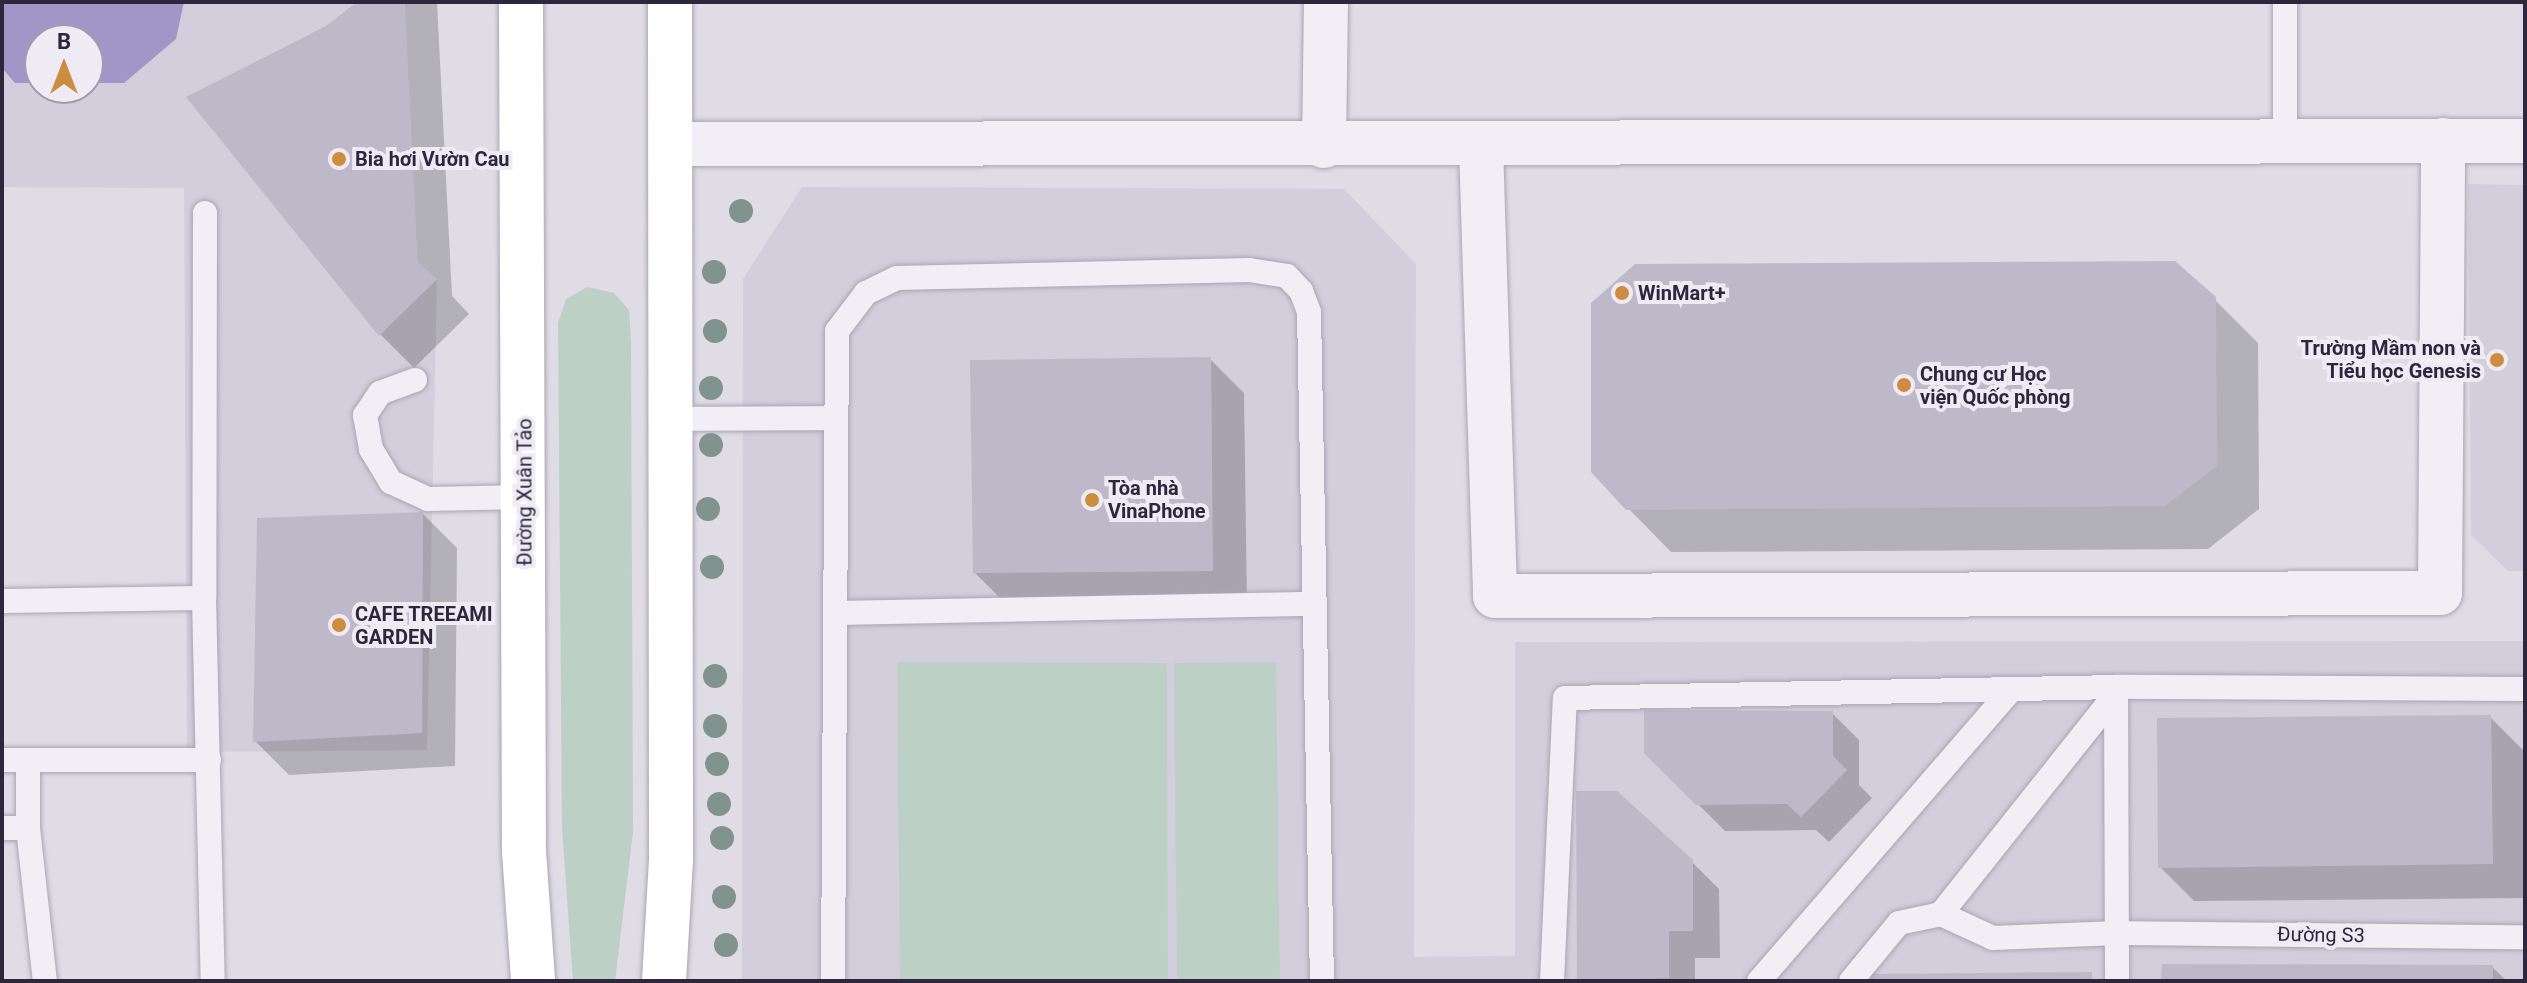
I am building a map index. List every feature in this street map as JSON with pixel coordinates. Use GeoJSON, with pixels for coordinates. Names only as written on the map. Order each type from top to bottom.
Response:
{"type":"FeatureCollection","features":[{"type":"Feature","properties":{"kind":"main road","name":"Đường Xuân Tảo"},"geometry":{"type":"LineString","coordinates":[[521,2],[526,497],[524,851],[533,981]]}},
{"type":"Feature","properties":{"kind":"main road"},"geometry":{"type":"LineString","coordinates":[[664,981],[671,860],[670,2]]}},
{"type":"Feature","properties":{"kind":"street"},"geometry":{"type":"LineString","coordinates":[[1324,146],[1326,2]]}},
{"type":"Feature","properties":{"kind":"street"},"geometry":{"type":"LineString","coordinates":[[1481,146],[1495,596],[2440,593],[2443,140]]}},
{"type":"Feature","properties":{"kind":"street"},"geometry":{"type":"LineString","coordinates":[[671,144],[1481,146],[2525,141]]}},
{"type":"Feature","properties":{"kind":"lane"},"geometry":{"type":"LineString","coordinates":[[2285,2],[2285,141]]}},
{"type":"Feature","properties":{"kind":"lane"},"geometry":{"type":"LineString","coordinates":[[205,213],[204,598],[213,981]]}},
{"type":"Feature","properties":{"kind":"lane"},"geometry":{"type":"LineString","coordinates":[[833,981],[837,331],[866,293],[897,278],[1249,270],[1287,276],[1301,291],[1311,334],[1322,981]]}},
{"type":"Feature","properties":{"kind":"lane"},"geometry":{"type":"LineString","coordinates":[[415,380],[380,393],[365,415],[371,449],[391,482],[428,499],[526,497]]}},
{"type":"Feature","properties":{"kind":"lane"},"geometry":{"type":"LineString","coordinates":[[671,419],[836,418]]}},
{"type":"Feature","properties":{"kind":"lane"},"geometry":{"type":"LineString","coordinates":[[2,601],[204,598]]}},
{"type":"Feature","properties":{"kind":"lane"},"geometry":{"type":"LineString","coordinates":[[836,613],[1315,604]]}},
{"type":"Feature","properties":{"kind":"lane"},"geometry":{"type":"LineString","coordinates":[[1851,981],[1899,923],[1941,914],[2107,705],[2116,687]]}},
{"type":"Feature","properties":{"kind":"lane"},"geometry":{"type":"LineString","coordinates":[[2116,687],[2117,981]]}},
{"type":"Feature","properties":{"kind":"lane"},"geometry":{"type":"LineString","coordinates":[[1552,981],[1565,698],[2116,687],[2525,689]]}},
{"type":"Feature","properties":{"kind":"lane"},"geometry":{"type":"LineString","coordinates":[[1759,981],[2012,689]]}},
{"type":"Feature","properties":{"kind":"lane"},"geometry":{"type":"LineString","coordinates":[[2,760],[209,760]]}},
{"type":"Feature","properties":{"kind":"lane"},"geometry":{"type":"LineString","coordinates":[[28,760],[28,828],[45,981]]}},
{"type":"Feature","properties":{"kind":"lane"},"geometry":{"type":"LineString","coordinates":[[2,828],[28,828]]}},
{"type":"Feature","properties":{"kind":"lane","name":"Đường S3"},"geometry":{"type":"LineString","coordinates":[[1941,914],[1993,938],[2117,933],[2525,937]]}},
{"type":"Feature","properties":{"kind":"shaded area"},"geometry":{"type":"Polygon","coordinates":[[[2,2],[405,2],[418,262],[437,279],[427,750],[187,752],[184,188],[2,187],[2,2]]]}},
{"type":"Feature","properties":{"kind":"shaded area"},"geometry":{"type":"Polygon","coordinates":[[[2,2],[184,2],[176,39],[124,83],[104,83],[104,24],[24,24],[24,83],[15,83],[2,68],[2,2]]]}},
{"type":"Feature","properties":{"kind":"shaded area","name":"Trường Mầm non và Tiểu học Genesis"},"geometry":{"type":"Polygon","coordinates":[[[2468,184],[2525,185],[2525,571],[2508,571],[2471,535],[2468,184]]]}},
{"type":"Feature","properties":{"kind":"shaded area"},"geometry":{"type":"Polygon","coordinates":[[[802,187],[1344,189],[1416,264],[1414,957],[1515,956],[1515,642],[2525,641],[2525,981],[742,981],[743,279],[802,187]]]}},
{"type":"Feature","properties":{"kind":"green space"},"geometry":{"type":"Polygon","coordinates":[[[587,287],[614,293],[629,310],[631,343],[633,832],[615,981],[573,981],[562,828],[558,323],[566,299],[587,287]]]}},
{"type":"Feature","properties":{"kind":"green space"},"geometry":{"type":"Polygon","coordinates":[[[897,662],[1167,663],[1168,981],[900,981],[897,662]]]}},
{"type":"Feature","properties":{"kind":"green space"},"geometry":{"type":"Polygon","coordinates":[[[1276,662],[1280,981],[1177,981],[1174,663],[1276,662]]]}},
{"type":"Feature","properties":{"kind":"building"},"geometry":{"type":"Polygon","coordinates":[[[357,2],[405,2],[418,262],[437,279],[379,336],[186,97],[326,26],[357,2]]]}},
{"type":"Feature","properties":{"kind":"building","name":"Chung cư Học viện Quốc phòng"},"geometry":{"type":"Polygon","coordinates":[[[2175,261],[2216,297],[2217,466],[2165,506],[1626,510],[1591,472],[1591,303],[1635,264],[2175,261]]]}},
{"type":"Feature","properties":{"kind":"building","name":"Tòa nhà VinaPhone"},"geometry":{"type":"Polygon","coordinates":[[[1211,357],[1213,571],[973,573],[970,360],[1211,357]]]}},
{"type":"Feature","properties":{"kind":"building","name":"CAFE TREEAMI GARDEN"},"geometry":{"type":"Polygon","coordinates":[[[423,512],[422,733],[253,742],[257,518],[423,512]]]}},
{"type":"Feature","properties":{"kind":"building"},"geometry":{"type":"Polygon","coordinates":[[[1644,710],[1833,711],[1833,756],[1847,770],[1801,817],[1787,804],[1696,805],[1644,753],[1644,710]]]}},
{"type":"Feature","properties":{"kind":"building"},"geometry":{"type":"Polygon","coordinates":[[[2491,715],[2493,864],[2158,868],[2157,718],[2491,715]]]}},
{"type":"Feature","properties":{"kind":"building"},"geometry":{"type":"Polygon","coordinates":[[[1576,791],[1617,791],[1693,860],[1693,931],[1669,931],[1669,978],[1577,981],[1576,791]]]}},
{"type":"Feature","properties":{"kind":"building"},"geometry":{"type":"Polygon","coordinates":[[[2162,964],[2493,965],[2493,981],[2161,981],[2162,964]]]}},
{"type":"Feature","properties":{"kind":"building"},"geometry":{"type":"Polygon","coordinates":[[[2092,972],[2092,981],[1867,981],[1867,974],[2092,972]]]}},
{"type":"Feature","properties":{"kind":"place","name":"Bia hơi Vườn Cau"},"geometry":{"type":"Point","coordinates":[339,159]}},
{"type":"Feature","properties":{"kind":"place","name":"WinMart+"},"geometry":{"type":"Point","coordinates":[1622,293]}},
{"type":"Feature","properties":{"kind":"place","name":"Trường Mầm non và Tiểu học Genesis"},"geometry":{"type":"Point","coordinates":[2497,360]}},
{"type":"Feature","properties":{"kind":"place","name":"Chung cư Học viện Quốc phòng"},"geometry":{"type":"Point","coordinates":[1904,385]}},
{"type":"Feature","properties":{"kind":"place","name":"Tòa nhà VinaPhone"},"geometry":{"type":"Point","coordinates":[1092,500]}},
{"type":"Feature","properties":{"kind":"place","name":"CAFE TREEAMI GARDEN"},"geometry":{"type":"Point","coordinates":[339,625]}}]}
